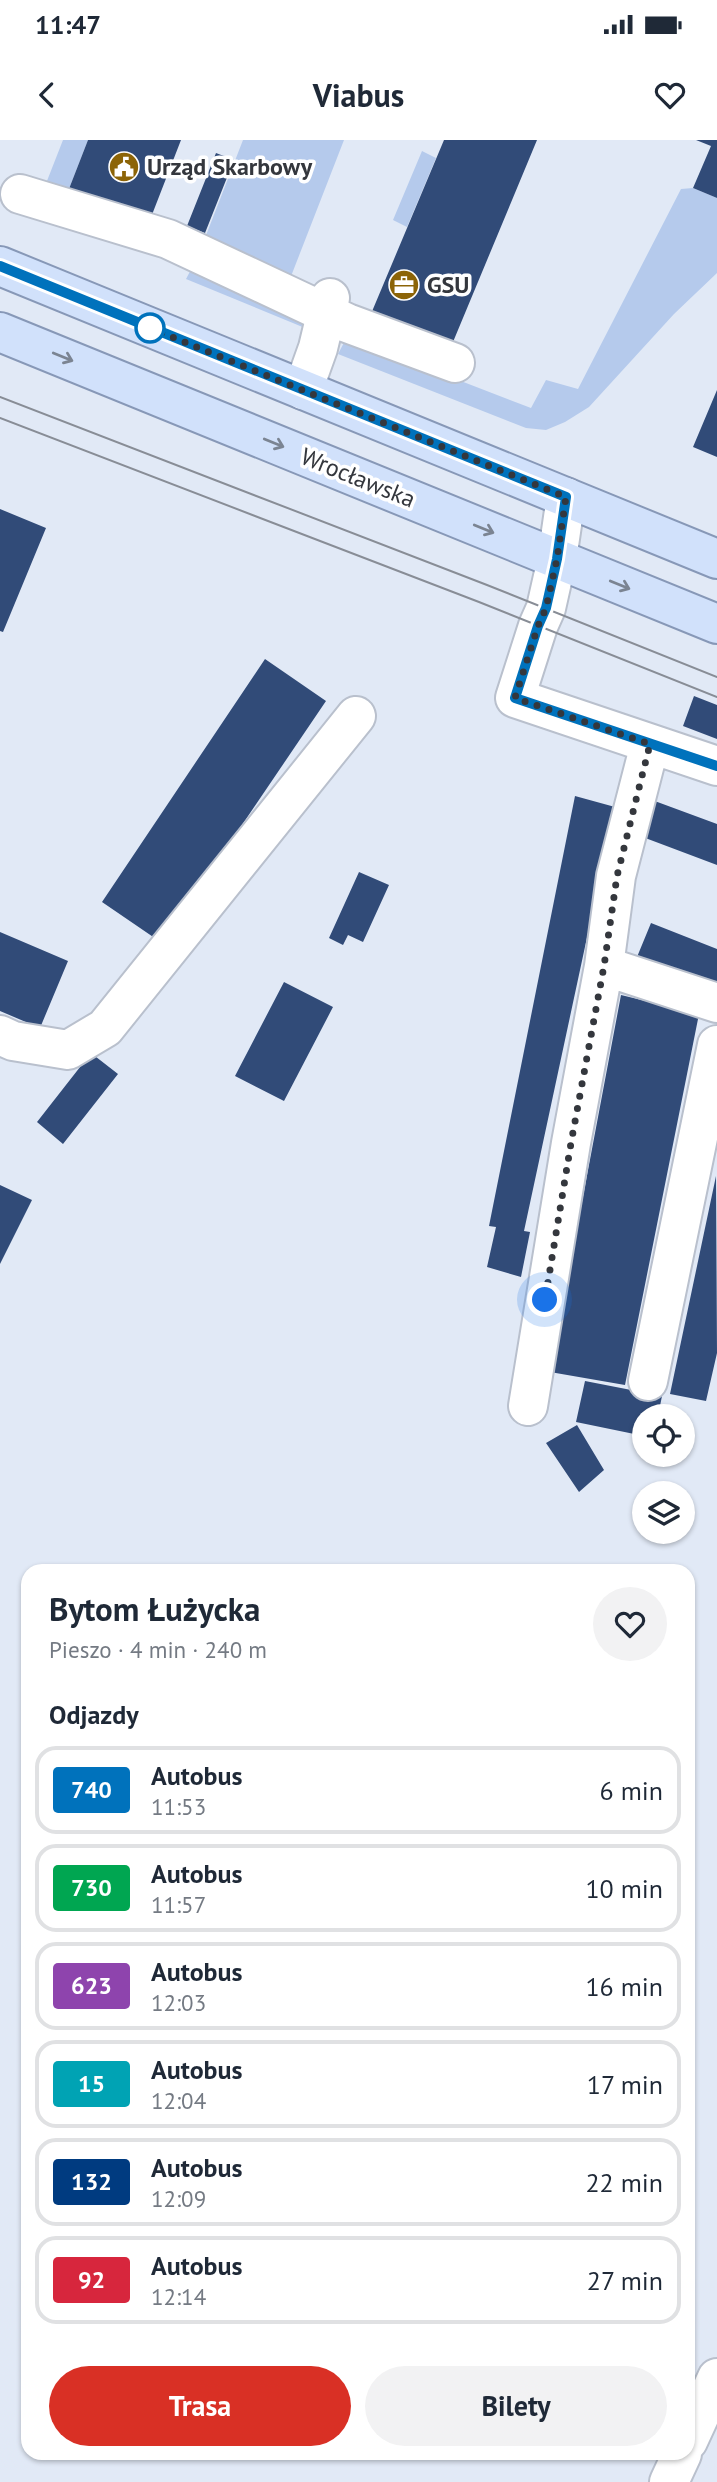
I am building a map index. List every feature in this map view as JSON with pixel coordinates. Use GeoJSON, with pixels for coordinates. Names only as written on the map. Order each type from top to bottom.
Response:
{"type":"FeatureCollection","features":[{"type":"Feature","properties":{"kind":"main road"},"geometry":{"type":"LineString","coordinates":[[0,266],[717,559]]}},
{"type":"Feature","properties":{"kind":"main road","name":"Wrocławska"},"geometry":{"type":"LineString","coordinates":[[0,332],[717,624]]}},
{"type":"Feature","properties":{"kind":"lane"},"geometry":{"type":"LineString","coordinates":[[20,194],[168,239],[329,306],[455,363]]}},
{"type":"Feature","properties":{"kind":"lane"},"geometry":{"type":"LineString","coordinates":[[303,390],[329,306]]}},
{"type":"Feature","properties":{"kind":"lane"},"geometry":{"type":"LineString","coordinates":[[566,497],[557,559],[546,608],[515,698],[717,766]]}},
{"type":"Feature","properties":{"kind":"lane"},"geometry":{"type":"LineString","coordinates":[[0,1035],[13,1041],[68,1050],[105,1028],[356,716]]}},
{"type":"Feature","properties":{"kind":"lane"},"geometry":{"type":"LineString","coordinates":[[528,1406],[617,876],[650,744]]}},
{"type":"Feature","properties":{"kind":"lane"},"geometry":{"type":"LineString","coordinates":[[604,966],[717,1003]]}},
{"type":"Feature","properties":{"kind":"lane"},"geometry":{"type":"LineString","coordinates":[[648,1381],[716,1050]]}},
{"type":"Feature","properties":{"kind":"lane"},"geometry":{"type":"LineString","coordinates":[[695,2426],[717,2378]]}},
{"type":"Feature","properties":{"kind":"lane"},"geometry":{"type":"LineString","coordinates":[[669,2482],[679,2460]]}},
{"type":"Feature","properties":{"kind":"shaded area"},"geometry":{"type":"Polygon","coordinates":[[[63,140],[88,140],[67,194],[45,186],[63,140]]]}},
{"type":"Feature","properties":{"kind":"shaded area"},"geometry":{"type":"Polygon","coordinates":[[[243,140],[344,140],[288,284],[203,243],[243,140]]]}},
{"type":"Feature","properties":{"kind":"shaded area"},"geometry":{"type":"Polygon","coordinates":[[[422,151],[436,158],[407,227],[393,220],[422,151]]]}},
{"type":"Feature","properties":{"kind":"shaded area"},"geometry":{"type":"Polygon","coordinates":[[[693,188],[717,198],[717,273],[674,314],[589,407],[565,422],[546,430],[526,428],[338,354],[347,337],[531,408],[546,380],[578,389],[681,189],[693,188]]]}},
{"type":"Feature","properties":{"kind":"shaded area"},"geometry":{"type":"Polygon","coordinates":[[[194,264],[305,320],[305,328],[186,279],[194,264]]]}},
{"type":"Feature","properties":{"kind":"building","name":"Urząd Skarbowy"},"geometry":{"type":"Polygon","coordinates":[[[88,140],[181,140],[148,225],[67,194],[88,140]]]}},
{"type":"Feature","properties":{"kind":"building"},"geometry":{"type":"Polygon","coordinates":[[[444,140],[537,140],[448,354],[368,321],[444,140]]]}},
{"type":"Feature","properties":{"kind":"building"},"geometry":{"type":"Polygon","coordinates":[[[696,140],[717,140],[717,198],[693,188],[711,146],[696,140]]]}},
{"type":"Feature","properties":{"kind":"building"},"geometry":{"type":"Polygon","coordinates":[[[216,153],[234,160],[205,233],[187,226],[216,153]]]}},
{"type":"Feature","properties":{"kind":"building"},"geometry":{"type":"Polygon","coordinates":[[[717,390],[717,457],[693,447],[717,390]]]}},
{"type":"Feature","properties":{"kind":"building"},"geometry":{"type":"Polygon","coordinates":[[[0,509],[46,528],[3,632],[0,631],[0,509]]]}},
{"type":"Feature","properties":{"kind":"building"},"geometry":{"type":"Polygon","coordinates":[[[265,659],[326,701],[162,943],[102,902],[265,659]]]}},
{"type":"Feature","properties":{"kind":"building"},"geometry":{"type":"Polygon","coordinates":[[[694,696],[717,705],[717,739],[683,726],[694,696]]]}},
{"type":"Feature","properties":{"kind":"building"},"geometry":{"type":"Polygon","coordinates":[[[575,796],[615,807],[524,1231],[530,1232],[521,1277],[487,1267],[496,1227],[489,1226],[575,796]]]}},
{"type":"Feature","properties":{"kind":"building"},"geometry":{"type":"Polygon","coordinates":[[[652,800],[717,824],[717,865],[640,836],[652,800]]]}},
{"type":"Feature","properties":{"kind":"building"},"geometry":{"type":"Polygon","coordinates":[[[359,872],[389,885],[363,942],[348,935],[343,945],[329,938],[359,872]]]}},
{"type":"Feature","properties":{"kind":"building"},"geometry":{"type":"Polygon","coordinates":[[[651,923],[717,949],[717,988],[637,957],[651,923]]]}},
{"type":"Feature","properties":{"kind":"building"},"geometry":{"type":"Polygon","coordinates":[[[0,932],[68,961],[40,1028],[0,1011],[0,932]]]}},
{"type":"Feature","properties":{"kind":"building"},"geometry":{"type":"Polygon","coordinates":[[[284,982],[333,1007],[284,1101],[235,1076],[284,982]]]}},
{"type":"Feature","properties":{"kind":"building"},"geometry":{"type":"Polygon","coordinates":[[[621,995],[699,1014],[625,1385],[550,1372],[621,995]]]}},
{"type":"Feature","properties":{"kind":"building"},"geometry":{"type":"Polygon","coordinates":[[[91,1053],[118,1074],[63,1144],[37,1122],[91,1053]]]}},
{"type":"Feature","properties":{"kind":"building"},"geometry":{"type":"Polygon","coordinates":[[[716,1176],[717,1353],[706,1401],[670,1394],[716,1176]]]}},
{"type":"Feature","properties":{"kind":"building"},"geometry":{"type":"Polygon","coordinates":[[[0,1185],[32,1200],[0,1264],[0,1185]]]}},
{"type":"Feature","properties":{"kind":"building"},"geometry":{"type":"Polygon","coordinates":[[[585,1381],[662,1396],[660,1404],[632,1404],[632,1434],[576,1422],[585,1381]]]}},
{"type":"Feature","properties":{"kind":"building"},"geometry":{"type":"Polygon","coordinates":[[[577,1425],[604,1470],[579,1492],[546,1443],[577,1425]]]}},
{"type":"Feature","properties":{"kind":"tram line"},"geometry":{"type":"LineString","coordinates":[[0,397],[717,677]]}},
{"type":"Feature","properties":{"kind":"tram line"},"geometry":{"type":"LineString","coordinates":[[0,418],[479,602],[717,697]]}},
{"type":"Feature","properties":{"kind":"bus line","name":"740"},"geometry":{"type":"LineString","coordinates":[[0,266],[566,497],[557,559],[546,608],[515,698],[717,766]]}},
{"type":"Feature","properties":{"kind":"place","name":"Urząd Skarbowy"},"geometry":{"type":"Point","coordinates":[124,167]}},
{"type":"Feature","properties":{"kind":"place","name":"GSU"},"geometry":{"type":"Point","coordinates":[404,285]}},
{"type":"Feature","properties":{"kind":"route"},"geometry":{"type":"LineString","coordinates":[[150,328],[566,497],[557,559],[546,608],[515,698],[650,744],[617,876],[604,966],[545,1300]]}}]}
